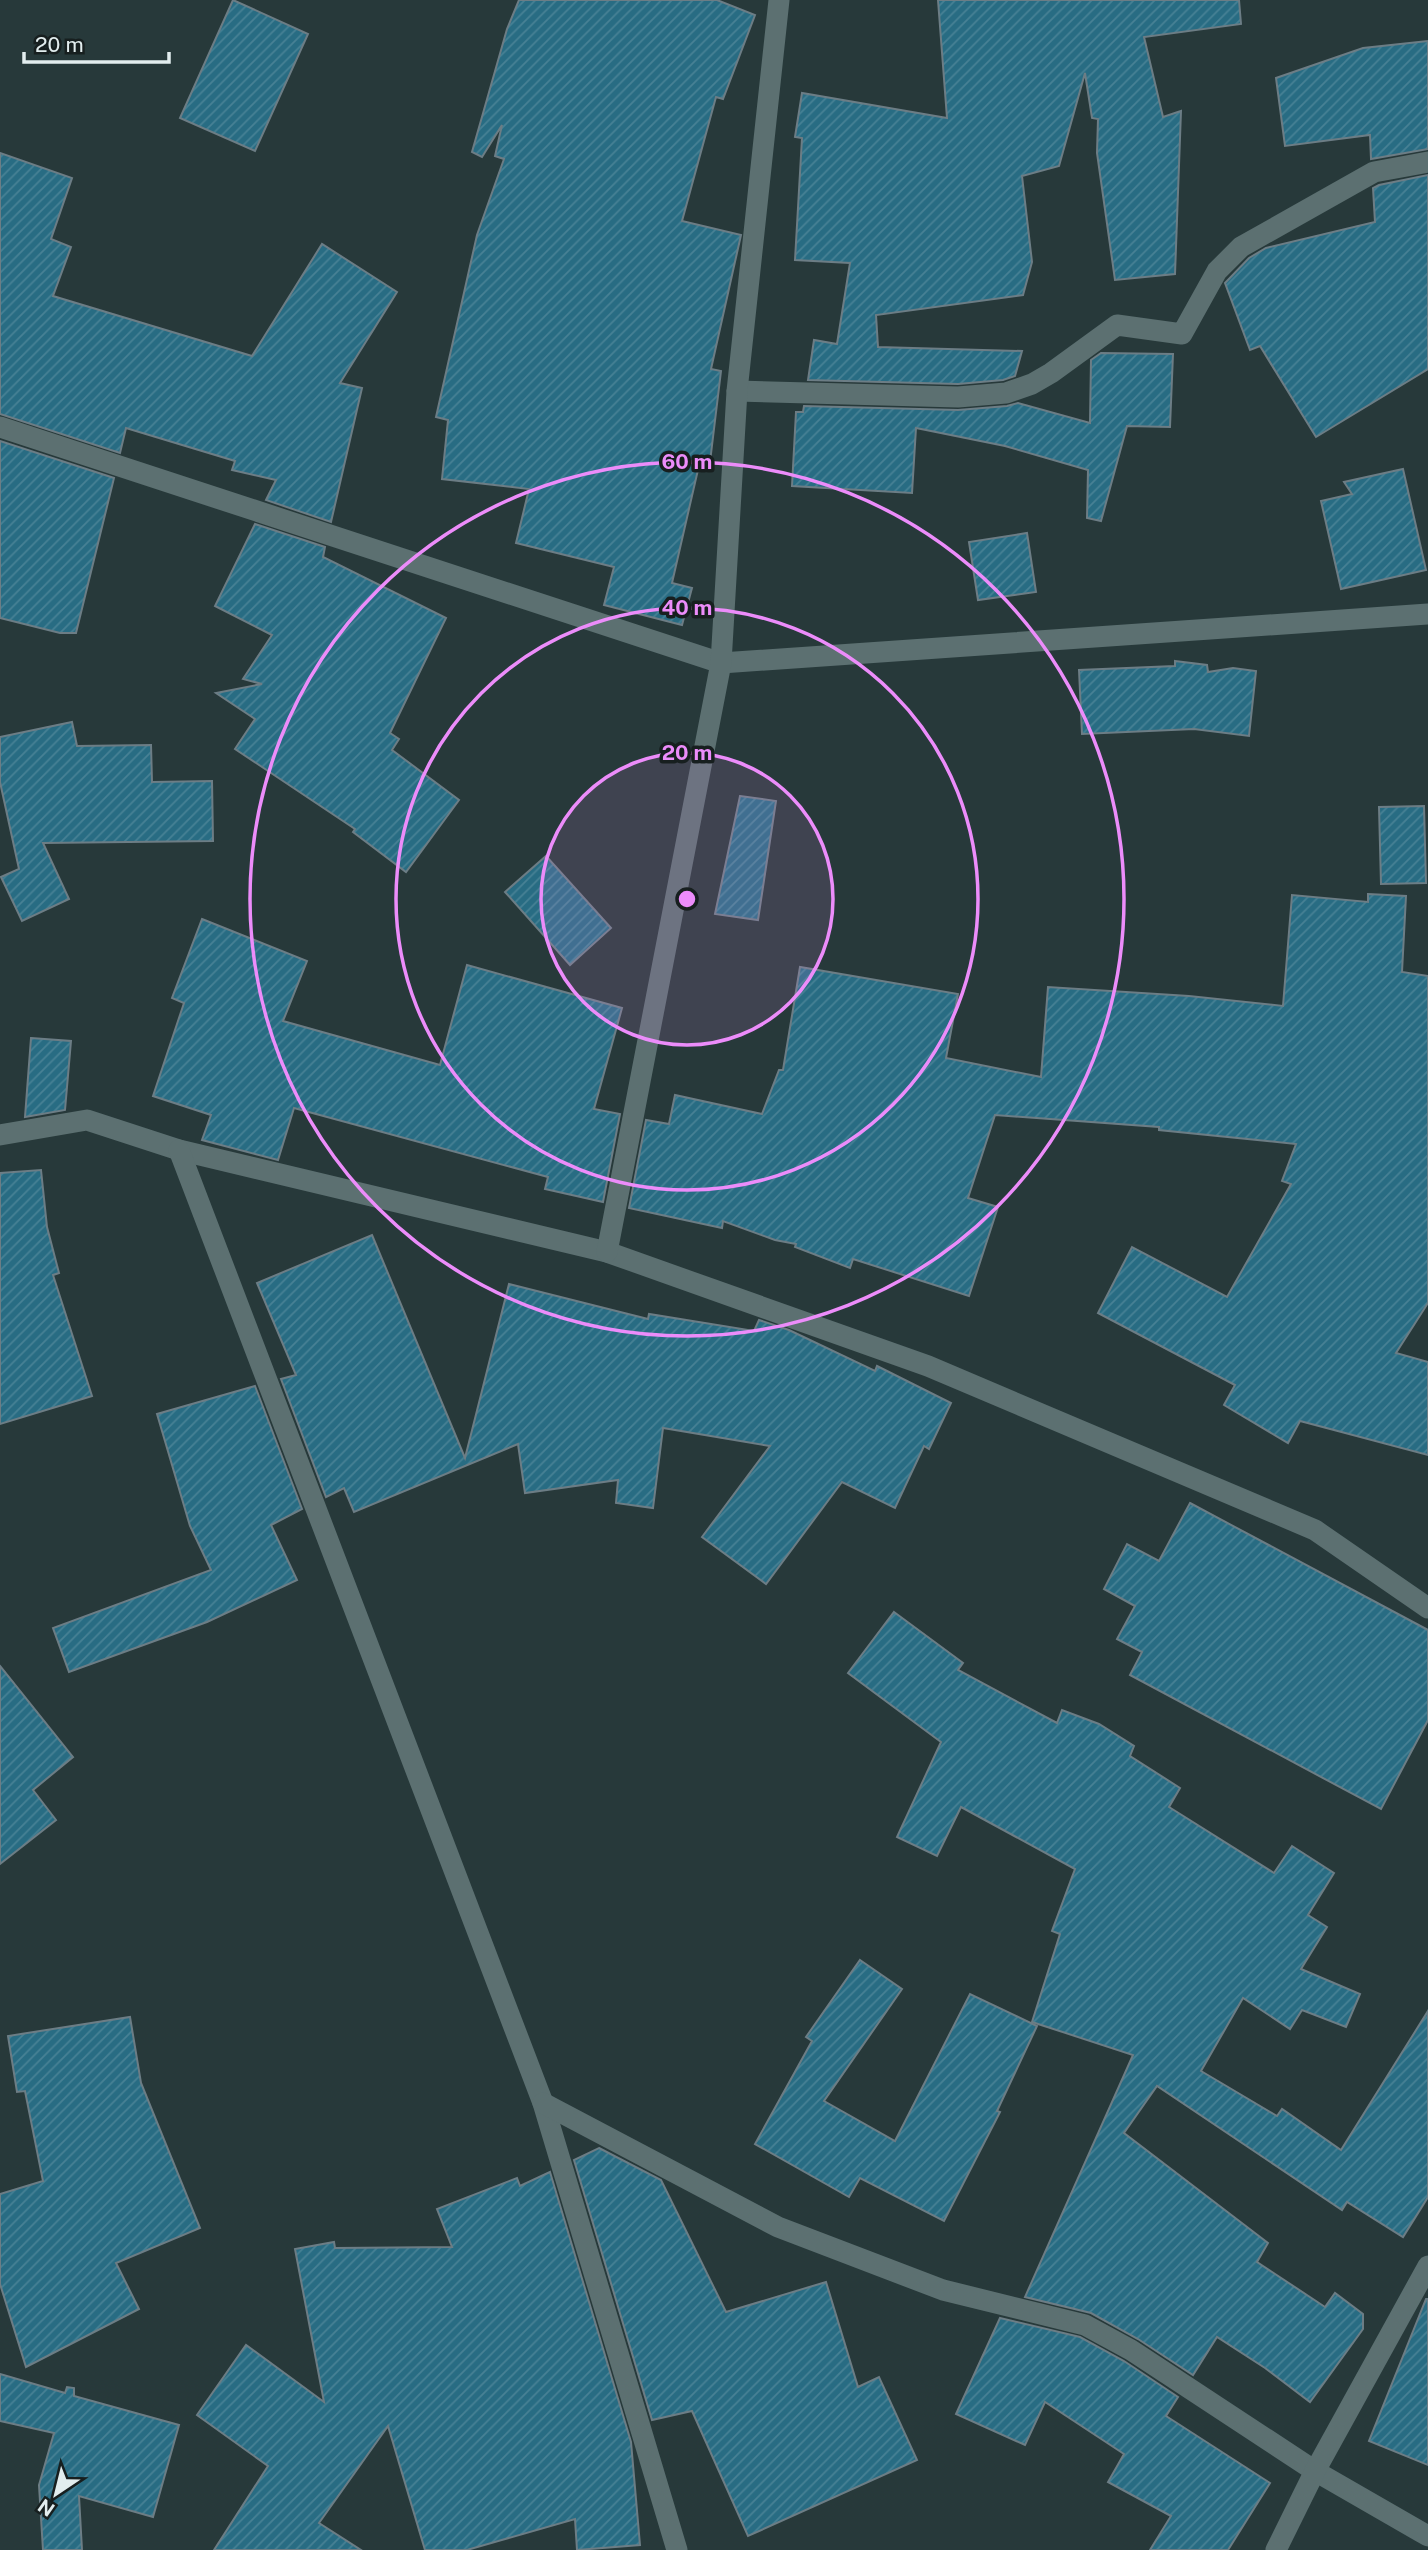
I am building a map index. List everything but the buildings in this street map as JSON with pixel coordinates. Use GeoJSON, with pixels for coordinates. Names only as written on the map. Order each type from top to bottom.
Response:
{"type":"FeatureCollection","features":[{"type":"Feature","properties":{"kind":"street"},"geometry":{"type":"LineString","coordinates":[[607,1252],[721,663],[737,391],[779,0]]}},
{"type":"Feature","properties":{"kind":"street"},"geometry":{"type":"LineString","coordinates":[[737,391],[958,397],[1006,393],[1019,389],[1051,373],[1116,325],[1182,334],[1217,271],[1241,247],[1374,172],[1428,162]]}},
{"type":"Feature","properties":{"kind":"street"},"geometry":{"type":"LineString","coordinates":[[0,427],[721,663],[1428,614]]}},
{"type":"Feature","properties":{"kind":"street"},"geometry":{"type":"LineString","coordinates":[[0,1135],[87,1120],[179,1150],[607,1252],[928,1366],[1315,1530],[1428,1608]]}},
{"type":"Feature","properties":{"kind":"street"},"geometry":{"type":"LineString","coordinates":[[179,1150],[543,2103],[677,2550]]}},
{"type":"Feature","properties":{"kind":"street"},"geometry":{"type":"LineString","coordinates":[[543,2103],[778,2227],[943,2290],[1085,2325],[1131,2350],[1315,2471],[1428,2536]]}},
{"type":"Feature","properties":{"kind":"street"},"geometry":{"type":"LineString","coordinates":[[1276,2550],[1315,2471],[1428,2266]]}}]}
